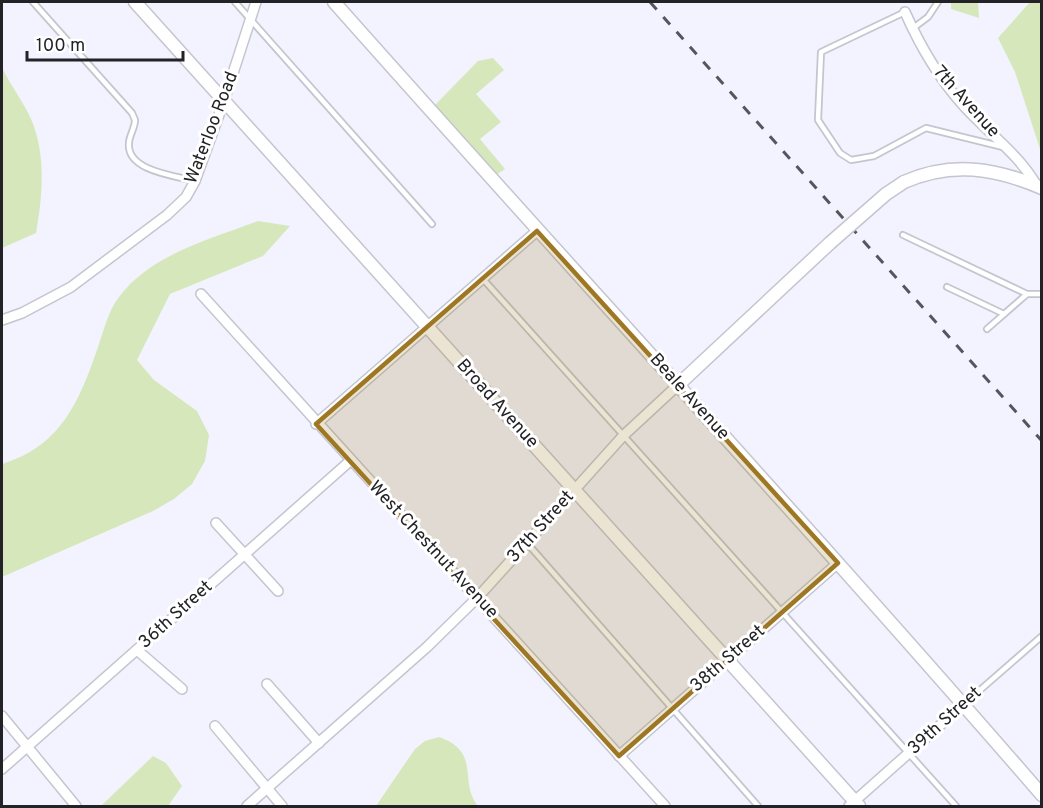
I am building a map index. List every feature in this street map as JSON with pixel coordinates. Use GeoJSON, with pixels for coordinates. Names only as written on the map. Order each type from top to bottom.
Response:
{"type":"FeatureCollection","features":[{"type":"Feature","properties":{"kind":"street","name":"Broad Avenue"},"geometry":{"type":"LineString","coordinates":[[135,2],[728,660],[854,805]]}},
{"type":"Feature","properties":{"kind":"street","name":"Waterloo Road"},"geometry":{"type":"LineString","coordinates":[[2,320],[22,313],[71,288],[167,215],[186,197],[195,182],[252,20],[256,2]]}},
{"type":"Feature","properties":{"kind":"street","name":"Beale Avenue"},"geometry":{"type":"LineString","coordinates":[[334,2],[537,231],[838,563],[1041,795]]}},
{"type":"Feature","properties":{"kind":"street","name":"7th Avenue"},"geometry":{"type":"LineString","coordinates":[[905,12],[934,68],[950,89],[1024,164],[1039,187]]}},
{"type":"Feature","properties":{"kind":"street","name":"37th Street"},"geometry":{"type":"LineString","coordinates":[[247,807],[427,647],[478,597],[623,436],[830,243],[886,194],[904,182],[922,175],[956,168],[995,171],[1039,187]]}},
{"type":"Feature","properties":{"kind":"street"},"geometry":{"type":"LineString","coordinates":[[316,424],[537,231]]}},
{"type":"Feature","properties":{"kind":"street","name":"West Chestnut Avenue"},"geometry":{"type":"LineString","coordinates":[[201,294],[316,424],[478,597],[665,807]]}},
{"type":"Feature","properties":{"kind":"street","name":"36th Street"},"geometry":{"type":"LineString","coordinates":[[2,770],[350,461]]}},
{"type":"Feature","properties":{"kind":"street"},"geometry":{"type":"LineString","coordinates":[[216,524],[278,591]]}},
{"type":"Feature","properties":{"kind":"street","name":"38th Street"},"geometry":{"type":"LineString","coordinates":[[619,756],[838,563]]}},
{"type":"Feature","properties":{"kind":"street"},"geometry":{"type":"LineString","coordinates":[[136,650],[182,689]]}},
{"type":"Feature","properties":{"kind":"street"},"geometry":{"type":"LineString","coordinates":[[267,684],[319,743]]}},
{"type":"Feature","properties":{"kind":"street","name":"39th Street"},"geometry":{"type":"LineString","coordinates":[[854,805],[963,705]]}},
{"type":"Feature","properties":{"kind":"street"},"geometry":{"type":"LineString","coordinates":[[2,716],[28,745],[76,807]]}},
{"type":"Feature","properties":{"kind":"street"},"geometry":{"type":"LineString","coordinates":[[215,726],[282,807]]}},
{"type":"Feature","properties":{"kind":"lane"},"geometry":{"type":"LineString","coordinates":[[33,2],[132,113],[135,120],[129,142],[132,156],[144,166],[195,182]]}},
{"type":"Feature","properties":{"kind":"lane"},"geometry":{"type":"LineString","coordinates":[[235,2],[432,224]]}},
{"type":"Feature","properties":{"kind":"lane"},"geometry":{"type":"LineString","coordinates":[[912,29],[928,17],[938,2]]}},
{"type":"Feature","properties":{"kind":"lane"},"geometry":{"type":"LineString","coordinates":[[905,12],[821,52],[818,120],[840,153],[851,160],[873,156],[926,128],[1009,149]]}},
{"type":"Feature","properties":{"kind":"lane"},"geometry":{"type":"LineString","coordinates":[[903,235],[1027,294],[1041,294]]}},
{"type":"Feature","properties":{"kind":"lane"},"geometry":{"type":"LineString","coordinates":[[483,279],[956,807]]}},
{"type":"Feature","properties":{"kind":"lane"},"geometry":{"type":"LineString","coordinates":[[947,287],[1004,314]]}},
{"type":"Feature","properties":{"kind":"lane"},"geometry":{"type":"LineString","coordinates":[[987,329],[1027,294]]}},
{"type":"Feature","properties":{"kind":"lane"},"geometry":{"type":"LineString","coordinates":[[527,543],[758,807]]}},
{"type":"Feature","properties":{"kind":"lane","name":"39th Street"},"geometry":{"type":"LineString","coordinates":[[963,705],[1041,636]]}},
{"type":"Feature","properties":{"kind":"highlighted area"},"geometry":{"type":"Polygon","coordinates":[[[537,231],[838,563],[619,756],[316,424],[537,231]]]}},
{"type":"Feature","properties":{"kind":"green space"},"geometry":{"type":"Polygon","coordinates":[[[951,2],[978,2],[979,18],[951,9],[951,2]]]}},
{"type":"Feature","properties":{"kind":"green space"},"geometry":{"type":"Polygon","coordinates":[[[1030,2],[1041,2],[1041,152],[1015,72],[998,38],[1030,2]]]}},
{"type":"Feature","properties":{"kind":"green space"},"geometry":{"type":"Polygon","coordinates":[[[493,58],[504,70],[476,94],[501,122],[480,139],[505,169],[496,175],[435,105],[478,61],[493,58]]]}},
{"type":"Feature","properties":{"kind":"green space"},"geometry":{"type":"Polygon","coordinates":[[[2,67],[36,132],[42,175],[36,233],[2,248],[2,67]]]}},
{"type":"Feature","properties":{"kind":"green space"},"geometry":{"type":"Polygon","coordinates":[[[258,221],[290,226],[263,256],[170,294],[137,360],[154,380],[197,411],[209,435],[205,461],[192,484],[174,499],[153,511],[2,577],[2,464],[39,446],[65,419],[83,386],[115,302],[132,282],[165,259],[258,221]]]}},
{"type":"Feature","properties":{"kind":"green space"},"geometry":{"type":"Polygon","coordinates":[[[439,737],[452,743],[465,759],[472,796],[478,806],[376,806],[415,749],[425,741],[439,737]]]}},
{"type":"Feature","properties":{"kind":"green space"},"geometry":{"type":"Polygon","coordinates":[[[153,756],[166,763],[182,786],[168,806],[101,806],[153,756]]]}},
{"type":"Feature","properties":{"kind":"railway"},"geometry":{"type":"LineString","coordinates":[[650,2],[1042,441]]}}]}
